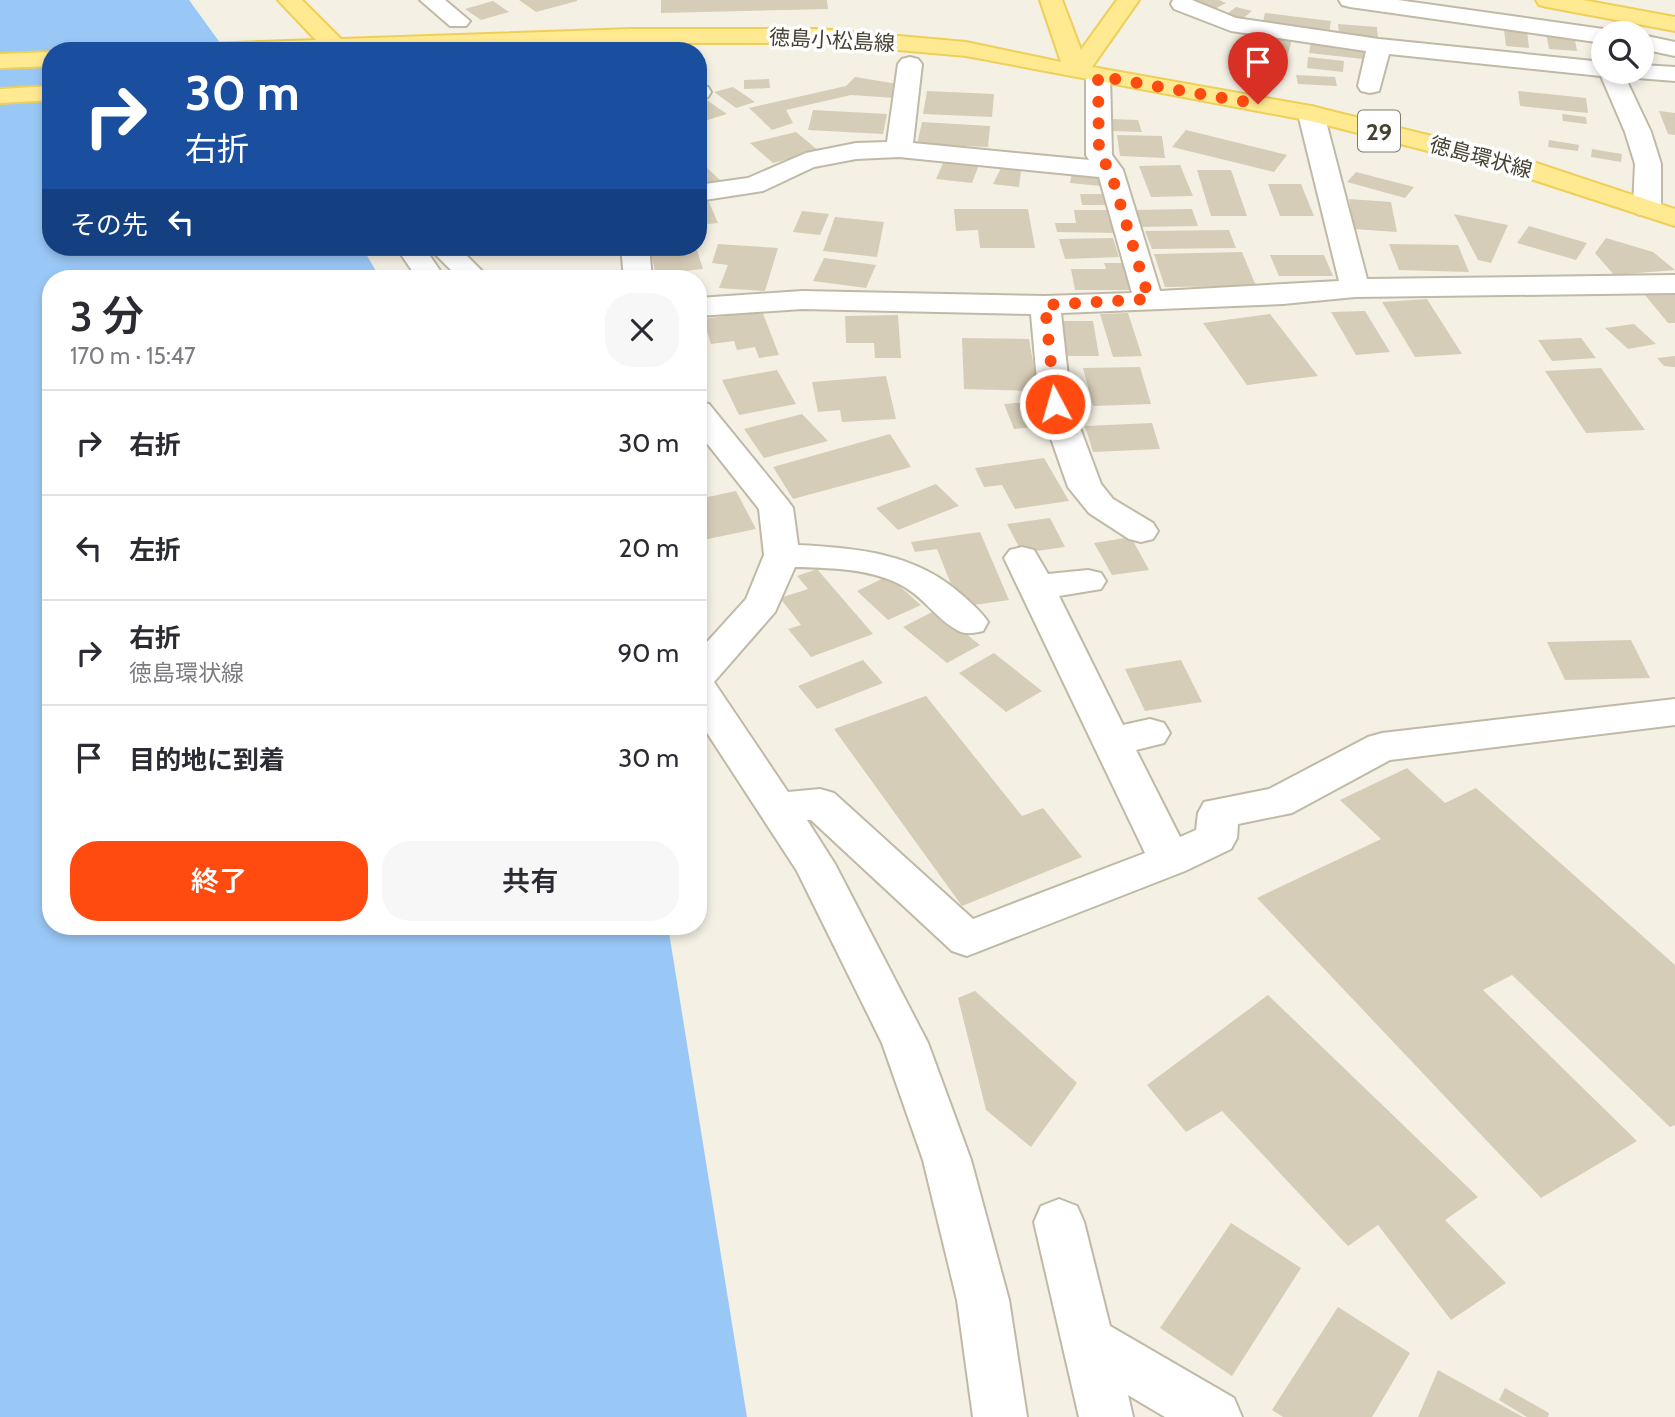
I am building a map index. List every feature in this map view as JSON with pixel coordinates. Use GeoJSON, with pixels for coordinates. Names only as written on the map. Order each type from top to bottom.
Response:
{"type":"FeatureCollection","features":[{"type":"Feature","properties":{"kind":"main road"},"geometry":{"type":"LineString","coordinates":[[289,0],[328,42]]}},
{"type":"Feature","properties":{"kind":"main road"},"geometry":{"type":"LineString","coordinates":[[1051,0],[1087,74]]}},
{"type":"Feature","properties":{"kind":"main road"},"geometry":{"type":"LineString","coordinates":[[1087,74],[1128,0]]}},
{"type":"Feature","properties":{"kind":"main road"},"geometry":{"type":"LineString","coordinates":[[1547,0],[1675,24]]}},
{"type":"Feature","properties":{"kind":"main road","name":"徳島小松島線"},"geometry":{"type":"LineString","coordinates":[[483,42],[632,36],[820,36],[966,49],[1087,74]]}},
{"type":"Feature","properties":{"kind":"main road","name":"徳島小松島線"},"geometry":{"type":"LineString","coordinates":[[765,59],[805,58],[1087,74]]}},
{"type":"Feature","properties":{"kind":"main road"},"geometry":{"type":"LineString","coordinates":[[0,61],[42,59]]}},
{"type":"Feature","properties":{"kind":"main road","name":"徳島環状線"},"geometry":{"type":"LineString","coordinates":[[1087,74],[1311,114],[1515,165],[1675,218]]}},
{"type":"Feature","properties":{"kind":"main road"},"geometry":{"type":"LineString","coordinates":[[0,96],[42,94]]}},
{"type":"Feature","properties":{"kind":"street"},"geometry":{"type":"LineString","coordinates":[[431,0],[458,21]]}},
{"type":"Feature","properties":{"kind":"street"},"geometry":{"type":"LineString","coordinates":[[1350,0],[1591,34]]}},
{"type":"Feature","properties":{"kind":"street"},"geometry":{"type":"LineString","coordinates":[[1516,23],[1527,0]]}},
{"type":"Feature","properties":{"kind":"street"},"geometry":{"type":"LineString","coordinates":[[1182,4],[1231,24],[1378,46],[1591,68]]}},
{"type":"Feature","properties":{"kind":"street"},"geometry":{"type":"LineString","coordinates":[[1654,45],[1675,49]]}},
{"type":"Feature","properties":{"kind":"street"},"geometry":{"type":"LineString","coordinates":[[1370,86],[1378,46]]}},
{"type":"Feature","properties":{"kind":"street"},"geometry":{"type":"LineString","coordinates":[[899,149],[910,64]]}},
{"type":"Feature","properties":{"kind":"street"},"geometry":{"type":"LineString","coordinates":[[1654,73],[1675,74]]}},
{"type":"Feature","properties":{"kind":"street"},"geometry":{"type":"LineString","coordinates":[[1087,74],[1099,155],[1110,170],[1149,299]]}},
{"type":"Feature","properties":{"kind":"street"},"geometry":{"type":"LineString","coordinates":[[1616,84],[1638,132],[1648,164],[1647,208]]}},
{"type":"Feature","properties":{"kind":"street"},"geometry":{"type":"LineString","coordinates":[[1311,114],[1355,288]]}},
{"type":"Feature","properties":{"kind":"street"},"geometry":{"type":"LineString","coordinates":[[707,192],[754,185],[806,161],[856,151],[899,149],[1110,170]]}},
{"type":"Feature","properties":{"kind":"street"},"geometry":{"type":"LineString","coordinates":[[452,256],[466,270]]}},
{"type":"Feature","properties":{"kind":"street"},"geometry":{"type":"LineString","coordinates":[[707,306],[802,300],[1045,305],[1283,295],[1355,288],[1675,284]]}},
{"type":"Feature","properties":{"kind":"street"},"geometry":{"type":"LineString","coordinates":[[1045,305],[1055,404],[1085,487],[1101,506],[1142,531]]}},
{"type":"Feature","properties":{"kind":"street"},"geometry":{"type":"LineString","coordinates":[[707,422],[776,508],[782,555],[762,604],[707,666]]}},
{"type":"Feature","properties":{"kind":"street"},"geometry":{"type":"LineString","coordinates":[[782,555],[830,557],[884,567],[923,582],[970,622]]}},
{"type":"Feature","properties":{"kind":"street"},"geometry":{"type":"LineString","coordinates":[[1088,581],[1029,573],[1131,738],[1170,860]]}},
{"type":"Feature","properties":{"kind":"street"},"geometry":{"type":"LineString","coordinates":[[707,702],[814,864],[905,1043],[947,1160],[983,1300],[1000,1417]]}},
{"type":"Feature","properties":{"kind":"street"},"geometry":{"type":"LineString","coordinates":[[777,808],[820,804],[967,939],[1170,860],[1216,838],[1218,813],[1278,802],[1382,747],[1675,712]]}},
{"type":"Feature","properties":{"kind":"street"},"geometry":{"type":"LineString","coordinates":[[1059,1222],[1107,1417]]}},
{"type":"Feature","properties":{"kind":"street"},"geometry":{"type":"LineString","coordinates":[[1089,1342],[1215,1417]]}},
{"type":"Feature","properties":{"kind":"water"},"geometry":{"type":"Polygon","coordinates":[[[0,0],[189,0],[219,42],[42,42],[42,256],[367,256],[375,270],[42,270],[42,935],[669,935],[747,1417],[0,1417],[0,0]]]}},
{"type":"Feature","properties":{"kind":"building"},"geometry":{"type":"Polygon","coordinates":[[[519,0],[577,0],[577,1],[536,12],[519,0]]]}},
{"type":"Feature","properties":{"kind":"building"},"geometry":{"type":"Polygon","coordinates":[[[661,0],[827,0],[828,9],[661,13],[661,0]]]}},
{"type":"Feature","properties":{"kind":"building"},"geometry":{"type":"Polygon","coordinates":[[[1184,0],[1219,0],[1226,3],[1211,11],[1184,0]]]}},
{"type":"Feature","properties":{"kind":"building"},"geometry":{"type":"Polygon","coordinates":[[[493,1],[509,12],[481,20],[465,9],[493,1]]]}},
{"type":"Feature","properties":{"kind":"building"},"geometry":{"type":"Polygon","coordinates":[[[1236,7],[1252,11],[1241,20],[1224,16],[1236,7]]]}},
{"type":"Feature","properties":{"kind":"building"},"geometry":{"type":"Polygon","coordinates":[[[1265,13],[1331,21],[1329,34],[1262,26],[1265,13]]]}},
{"type":"Feature","properties":{"kind":"building"},"geometry":{"type":"Polygon","coordinates":[[[1338,24],[1377,27],[1378,37],[1339,34],[1338,24]]]}},
{"type":"Feature","properties":{"kind":"building"},"geometry":{"type":"Polygon","coordinates":[[[1504,29],[1527,31],[1529,48],[1506,46],[1504,29]]]}},
{"type":"Feature","properties":{"kind":"building"},"geometry":{"type":"Polygon","coordinates":[[[1546,33],[1574,35],[1577,51],[1549,49],[1546,33]]]}},
{"type":"Feature","properties":{"kind":"building"},"geometry":{"type":"Polygon","coordinates":[[[1248,35],[1292,40],[1281,77],[1235,71],[1248,35]]]}},
{"type":"Feature","properties":{"kind":"building"},"geometry":{"type":"Polygon","coordinates":[[[1311,42],[1364,48],[1363,59],[1309,53],[1311,42]]]}},
{"type":"Feature","properties":{"kind":"building"},"geometry":{"type":"Polygon","coordinates":[[[1308,57],[1344,61],[1343,72],[1307,68],[1308,57]]]}},
{"type":"Feature","properties":{"kind":"building"},"geometry":{"type":"Polygon","coordinates":[[[1296,75],[1335,77],[1337,86],[1298,84],[1296,75]]]}},
{"type":"Feature","properties":{"kind":"building"},"geometry":{"type":"Polygon","coordinates":[[[855,77],[898,84],[895,98],[851,95],[786,110],[793,123],[772,130],[749,108],[846,86],[855,77]]]}},
{"type":"Feature","properties":{"kind":"building"},"geometry":{"type":"Polygon","coordinates":[[[769,79],[770,88],[744,89],[744,80],[769,79]]]}},
{"type":"Feature","properties":{"kind":"building"},"geometry":{"type":"Polygon","coordinates":[[[733,87],[755,102],[736,108],[714,92],[733,87]]]}},
{"type":"Feature","properties":{"kind":"building"},"geometry":{"type":"Polygon","coordinates":[[[927,91],[994,94],[992,117],[923,114],[927,91]]]}},
{"type":"Feature","properties":{"kind":"building"},"geometry":{"type":"Polygon","coordinates":[[[1518,91],[1586,98],[1588,113],[1520,106],[1518,91]]]}},
{"type":"Feature","properties":{"kind":"building"},"geometry":{"type":"Polygon","coordinates":[[[707,100],[727,114],[707,120],[707,100]]]}},
{"type":"Feature","properties":{"kind":"building"},"geometry":{"type":"Polygon","coordinates":[[[813,110],[887,114],[883,134],[808,130],[813,110]]]}},
{"type":"Feature","properties":{"kind":"building"},"geometry":{"type":"Polygon","coordinates":[[[1659,111],[1675,113],[1675,135],[1668,134],[1659,111]]]}},
{"type":"Feature","properties":{"kind":"building"},"geometry":{"type":"Polygon","coordinates":[[[1562,114],[1586,117],[1587,124],[1563,121],[1562,114]]]}},
{"type":"Feature","properties":{"kind":"building"},"geometry":{"type":"Polygon","coordinates":[[[1110,119],[1138,120],[1142,132],[1111,131],[1110,119]]]}},
{"type":"Feature","properties":{"kind":"building"},"geometry":{"type":"Polygon","coordinates":[[[922,122],[990,126],[988,147],[917,144],[922,122]]]}},
{"type":"Feature","properties":{"kind":"building"},"geometry":{"type":"Polygon","coordinates":[[[1186,130],[1287,155],[1274,172],[1172,147],[1186,130]]]}},
{"type":"Feature","properties":{"kind":"building"},"geometry":{"type":"Polygon","coordinates":[[[796,132],[819,151],[773,163],[750,143],[796,132]]]}},
{"type":"Feature","properties":{"kind":"building"},"geometry":{"type":"Polygon","coordinates":[[[1117,135],[1162,136],[1165,158],[1120,156],[1117,135]]]}},
{"type":"Feature","properties":{"kind":"building"},"geometry":{"type":"Polygon","coordinates":[[[1549,140],[1579,145],[1578,151],[1548,147],[1549,140]]]}},
{"type":"Feature","properties":{"kind":"building"},"geometry":{"type":"Polygon","coordinates":[[[1592,149],[1622,154],[1621,162],[1591,157],[1592,149]]]}},
{"type":"Feature","properties":{"kind":"building"},"geometry":{"type":"Polygon","coordinates":[[[944,161],[979,165],[972,183],[936,179],[944,161]]]}},
{"type":"Feature","properties":{"kind":"building"},"geometry":{"type":"Polygon","coordinates":[[[1180,165],[1193,196],[1151,197],[1139,166],[1180,165]]]}},
{"type":"Feature","properties":{"kind":"building"},"geometry":{"type":"Polygon","coordinates":[[[707,168],[720,180],[707,184],[707,168]]]}},
{"type":"Feature","properties":{"kind":"building"},"geometry":{"type":"Polygon","coordinates":[[[1001,168],[1021,171],[1019,187],[993,184],[1001,168]]]}},
{"type":"Feature","properties":{"kind":"building"},"geometry":{"type":"Polygon","coordinates":[[[1197,170],[1231,170],[1247,216],[1211,216],[1197,170]]]}},
{"type":"Feature","properties":{"kind":"building"},"geometry":{"type":"Polygon","coordinates":[[[1356,172],[1414,187],[1405,198],[1347,182],[1356,172]]]}},
{"type":"Feature","properties":{"kind":"building"},"geometry":{"type":"Polygon","coordinates":[[[1072,173],[1105,177],[1101,186],[1070,183],[1072,173]]]}},
{"type":"Feature","properties":{"kind":"building"},"geometry":{"type":"Polygon","coordinates":[[[1268,184],[1301,184],[1314,216],[1280,216],[1268,184]]]}},
{"type":"Feature","properties":{"kind":"building"},"geometry":{"type":"Polygon","coordinates":[[[1080,194],[1111,194],[1114,205],[1082,205],[1080,194]]]}},
{"type":"Feature","properties":{"kind":"building"},"geometry":{"type":"Polygon","coordinates":[[[1349,199],[1391,202],[1397,232],[1354,229],[1349,199]]]}},
{"type":"Feature","properties":{"kind":"building"},"geometry":{"type":"Polygon","coordinates":[[[708,200],[718,223],[707,224],[708,200]]]}},
{"type":"Feature","properties":{"kind":"building"},"geometry":{"type":"Polygon","coordinates":[[[954,209],[1028,209],[1035,248],[980,248],[978,230],[956,231],[954,209]]]}},
{"type":"Feature","properties":{"kind":"building"},"geometry":{"type":"Polygon","coordinates":[[[1192,209],[1198,226],[1139,227],[1133,210],[1192,209]]]}},
{"type":"Feature","properties":{"kind":"building"},"geometry":{"type":"Polygon","coordinates":[[[1074,210],[1116,210],[1119,233],[1057,232],[1055,223],[1076,223],[1074,210]]]}},
{"type":"Feature","properties":{"kind":"building"},"geometry":{"type":"Polygon","coordinates":[[[802,211],[829,214],[820,235],[793,232],[802,211]]]}},
{"type":"Feature","properties":{"kind":"building"},"geometry":{"type":"Polygon","coordinates":[[[1454,214],[1508,225],[1491,263],[1478,260],[1454,214]]]}},
{"type":"Feature","properties":{"kind":"building"},"geometry":{"type":"Polygon","coordinates":[[[835,217],[884,222],[877,257],[823,251],[835,217]]]}},
{"type":"Feature","properties":{"kind":"building"},"geometry":{"type":"Polygon","coordinates":[[[1529,226],[1587,243],[1576,260],[1517,243],[1529,226]]]}},
{"type":"Feature","properties":{"kind":"building"},"geometry":{"type":"Polygon","coordinates":[[[1229,230],[1236,248],[1152,249],[1145,231],[1229,230]]]}},
{"type":"Feature","properties":{"kind":"building"},"geometry":{"type":"Polygon","coordinates":[[[1113,238],[1119,257],[1065,259],[1059,239],[1113,238]]]}},
{"type":"Feature","properties":{"kind":"building"},"geometry":{"type":"Polygon","coordinates":[[[1606,238],[1653,252],[1675,270],[1614,275],[1595,253],[1606,238]]]}},
{"type":"Feature","properties":{"kind":"building"},"geometry":{"type":"Polygon","coordinates":[[[718,244],[778,248],[765,291],[719,288],[728,265],[712,263],[718,244]]]}},
{"type":"Feature","properties":{"kind":"building"},"geometry":{"type":"Polygon","coordinates":[[[1389,244],[1458,245],[1469,272],[1399,270],[1389,244]]]}},
{"type":"Feature","properties":{"kind":"building"},"geometry":{"type":"Polygon","coordinates":[[[1242,252],[1256,286],[1165,287],[1154,254],[1242,252]]]}},
{"type":"Feature","properties":{"kind":"building"},"geometry":{"type":"Polygon","coordinates":[[[1270,255],[1324,255],[1333,276],[1279,276],[1270,255]]]}},
{"type":"Feature","properties":{"kind":"building"},"geometry":{"type":"Polygon","coordinates":[[[651,256],[699,256],[703,269],[694,270],[655,270],[651,256]]]}},
{"type":"Feature","properties":{"kind":"building"},"geometry":{"type":"Polygon","coordinates":[[[824,258],[876,265],[866,288],[813,281],[824,258]]]}},
{"type":"Feature","properties":{"kind":"building"},"geometry":{"type":"Polygon","coordinates":[[[1104,263],[1130,263],[1137,290],[1075,290],[1071,269],[1106,269],[1104,263]]]}},
{"type":"Feature","properties":{"kind":"building"},"geometry":{"type":"Polygon","coordinates":[[[1675,293],[1675,323],[1668,323],[1645,295],[1675,293]]]}},
{"type":"Feature","properties":{"kind":"building"},"geometry":{"type":"Polygon","coordinates":[[[1427,299],[1462,354],[1415,357],[1382,302],[1427,299]]]}},
{"type":"Feature","properties":{"kind":"building"},"geometry":{"type":"Polygon","coordinates":[[[762,311],[779,355],[759,358],[755,347],[737,350],[734,341],[711,344],[707,318],[762,311]]]}},
{"type":"Feature","properties":{"kind":"building"},"geometry":{"type":"Polygon","coordinates":[[[1365,311],[1390,352],[1356,355],[1331,312],[1365,311]]]}},
{"type":"Feature","properties":{"kind":"building"},"geometry":{"type":"Polygon","coordinates":[[[1128,313],[1142,356],[1113,357],[1100,314],[1128,313]]]}},
{"type":"Feature","properties":{"kind":"building"},"geometry":{"type":"Polygon","coordinates":[[[1270,314],[1318,376],[1247,385],[1203,323],[1270,314]]]}},
{"type":"Feature","properties":{"kind":"building"},"geometry":{"type":"Polygon","coordinates":[[[898,315],[901,358],[875,358],[874,343],[846,343],[845,316],[898,315]]]}},
{"type":"Feature","properties":{"kind":"building"},"geometry":{"type":"Polygon","coordinates":[[[1062,321],[1093,321],[1099,356],[1067,356],[1062,321]]]}},
{"type":"Feature","properties":{"kind":"building"},"geometry":{"type":"Polygon","coordinates":[[[1634,324],[1656,344],[1628,349],[1605,328],[1634,324]]]}},
{"type":"Feature","properties":{"kind":"building"},"geometry":{"type":"Polygon","coordinates":[[[962,338],[1029,339],[1038,391],[964,389],[962,338]]]}},
{"type":"Feature","properties":{"kind":"building"},"geometry":{"type":"Polygon","coordinates":[[[1581,338],[1596,358],[1552,361],[1538,340],[1581,338]]]}},
{"type":"Feature","properties":{"kind":"building"},"geometry":{"type":"Polygon","coordinates":[[[1675,356],[1675,367],[1664,366],[1657,358],[1675,356]]]}},
{"type":"Feature","properties":{"kind":"building"},"geometry":{"type":"Polygon","coordinates":[[[1140,367],[1151,404],[1093,406],[1083,368],[1140,367]]]}},
{"type":"Feature","properties":{"kind":"building"},"geometry":{"type":"Polygon","coordinates":[[[1601,368],[1645,430],[1586,433],[1545,371],[1601,368]]]}},
{"type":"Feature","properties":{"kind":"building"},"geometry":{"type":"Polygon","coordinates":[[[777,370],[796,404],[739,415],[722,380],[777,370]]]}},
{"type":"Feature","properties":{"kind":"building"},"geometry":{"type":"Polygon","coordinates":[[[886,376],[896,419],[842,422],[840,410],[818,412],[812,382],[886,376]]]}},
{"type":"Feature","properties":{"kind":"building"},"geometry":{"type":"Polygon","coordinates":[[[1040,401],[1047,426],[1014,429],[1004,404],[1040,401]]]}},
{"type":"Feature","properties":{"kind":"building"},"geometry":{"type":"Polygon","coordinates":[[[802,414],[828,441],[764,458],[744,429],[802,414]]]}},
{"type":"Feature","properties":{"kind":"building"},"geometry":{"type":"Polygon","coordinates":[[[1152,423],[1160,449],[1093,452],[1085,426],[1152,423]]]}},
{"type":"Feature","properties":{"kind":"building"},"geometry":{"type":"Polygon","coordinates":[[[890,434],[911,467],[793,499],[773,467],[890,434]]]}},
{"type":"Feature","properties":{"kind":"building"},"geometry":{"type":"Polygon","coordinates":[[[1044,458],[1069,501],[1015,509],[1002,485],[984,487],[975,468],[1044,458]]]}},
{"type":"Feature","properties":{"kind":"building"},"geometry":{"type":"Polygon","coordinates":[[[936,484],[959,506],[898,530],[876,508],[936,484]]]}},
{"type":"Feature","properties":{"kind":"building"},"geometry":{"type":"Polygon","coordinates":[[[736,491],[756,529],[707,539],[707,497],[736,491]]]}},
{"type":"Feature","properties":{"kind":"building"},"geometry":{"type":"Polygon","coordinates":[[[1050,518],[1065,547],[1022,553],[1007,524],[1050,518]]]}},
{"type":"Feature","properties":{"kind":"building"},"geometry":{"type":"Polygon","coordinates":[[[980,532],[1009,600],[960,607],[937,549],[915,552],[911,542],[980,532]]]}},
{"type":"Feature","properties":{"kind":"building"},"geometry":{"type":"Polygon","coordinates":[[[1131,537],[1149,570],[1112,575],[1094,543],[1131,537]]]}},
{"type":"Feature","properties":{"kind":"building"},"geometry":{"type":"Polygon","coordinates":[[[817,569],[873,634],[811,657],[788,629],[801,625],[780,598],[808,589],[797,576],[817,569]]]}},
{"type":"Feature","properties":{"kind":"building"},"geometry":{"type":"Polygon","coordinates":[[[888,576],[921,605],[888,620],[857,591],[888,576]]]}},
{"type":"Feature","properties":{"kind":"building"},"geometry":{"type":"Polygon","coordinates":[[[936,610],[980,645],[947,663],[903,627],[936,610]]]}},
{"type":"Feature","properties":{"kind":"building"},"geometry":{"type":"Polygon","coordinates":[[[1631,640],[1650,678],[1565,680],[1547,642],[1631,640]]]}},
{"type":"Feature","properties":{"kind":"building"},"geometry":{"type":"Polygon","coordinates":[[[994,653],[1042,691],[1006,712],[959,673],[994,653]]]}},
{"type":"Feature","properties":{"kind":"building"},"geometry":{"type":"Polygon","coordinates":[[[863,660],[883,683],[817,709],[798,686],[863,660]]]}},
{"type":"Feature","properties":{"kind":"building"},"geometry":{"type":"Polygon","coordinates":[[[1181,660],[1202,702],[1145,711],[1125,669],[1181,660]]]}},
{"type":"Feature","properties":{"kind":"building"},"geometry":{"type":"Polygon","coordinates":[[[926,696],[1022,816],[1043,808],[1082,857],[962,906],[834,729],[926,696]]]}},
{"type":"Feature","properties":{"kind":"building"},"geometry":{"type":"Polygon","coordinates":[[[1407,768],[1445,803],[1476,788],[1675,965],[1675,1125],[1670,1127],[1512,975],[1483,990],[1637,1141],[1541,1198],[1257,898],[1381,839],[1340,800],[1407,768]]]}},
{"type":"Feature","properties":{"kind":"building"},"geometry":{"type":"Polygon","coordinates":[[[975,991],[1077,1083],[1031,1147],[986,1110],[958,998],[975,991]]]}},
{"type":"Feature","properties":{"kind":"building"},"geometry":{"type":"Polygon","coordinates":[[[1268,995],[1478,1197],[1445,1220],[1506,1283],[1451,1320],[1378,1225],[1348,1246],[1222,1111],[1186,1132],[1147,1085],[1268,995]]]}},
{"type":"Feature","properties":{"kind":"building"},"geometry":{"type":"Polygon","coordinates":[[[1231,1223],[1301,1268],[1232,1376],[1160,1328],[1231,1223]]]}},
{"type":"Feature","properties":{"kind":"building"},"geometry":{"type":"Polygon","coordinates":[[[1338,1307],[1410,1353],[1372,1417],[1283,1417],[1272,1410],[1338,1307]]]}},
{"type":"Feature","properties":{"kind":"building"},"geometry":{"type":"Polygon","coordinates":[[[1438,1370],[1523,1417],[1418,1417],[1438,1370]]]}},
{"type":"Feature","properties":{"kind":"building"},"geometry":{"type":"Polygon","coordinates":[[[1505,1388],[1549,1413],[1548,1417],[1527,1417],[1499,1400],[1505,1388]]]}},
{"type":"Feature","properties":{"kind":"route"},"geometry":{"type":"LineString","coordinates":[[1055,404],[1045,305],[1149,299],[1110,170],[1099,155],[1098,76],[1258,104]]}}]}
